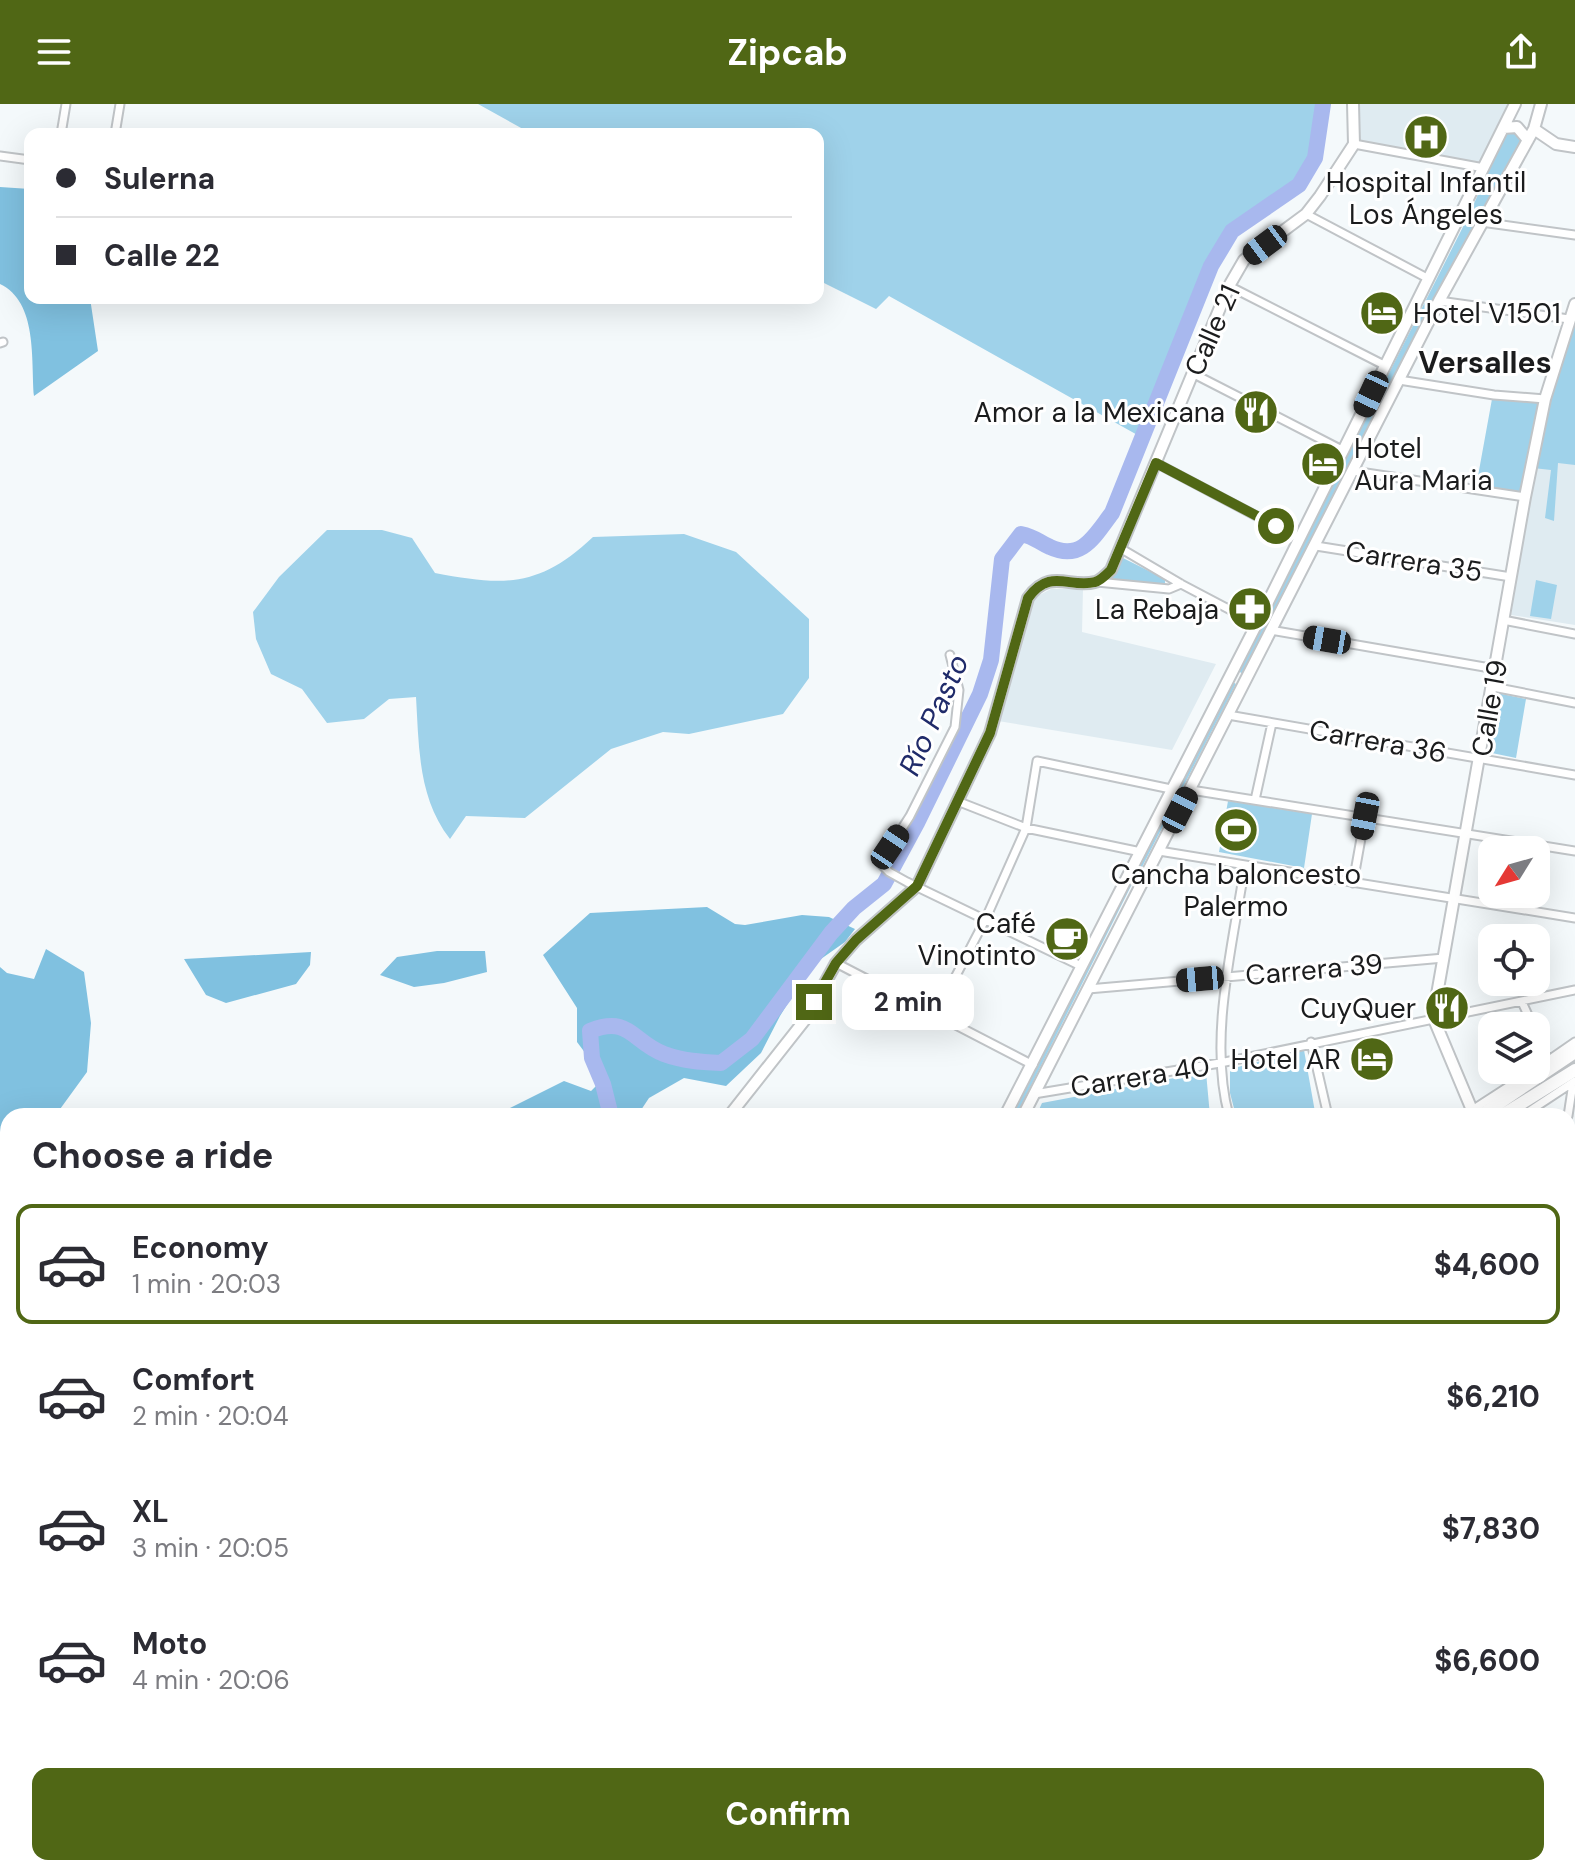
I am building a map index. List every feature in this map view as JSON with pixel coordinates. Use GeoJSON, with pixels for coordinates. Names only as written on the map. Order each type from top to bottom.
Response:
{"type":"FeatureCollection","features":[{"type":"Feature","properties":{"kind":"main road"},"geometry":{"type":"LineString","coordinates":[[1353,104],[1354,144]]}},
{"type":"Feature","properties":{"kind":"main road"},"geometry":{"type":"LineString","coordinates":[[1009,1108],[1285,569],[1515,104]]}},
{"type":"Feature","properties":{"kind":"main road"},"geometry":{"type":"LineString","coordinates":[[1027,1108],[1439,301],[1534,129],[1541,104]]}},
{"type":"Feature","properties":{"kind":"main road"},"geometry":{"type":"LineString","coordinates":[[1503,128],[1517,127],[1528,140]]}},
{"type":"Feature","properties":{"kind":"main road"},"geometry":{"type":"LineString","coordinates":[[1534,129],[1556,144],[1575,147]]}},
{"type":"Feature","properties":{"kind":"main road","name":"Calle 21"},"geometry":{"type":"LineString","coordinates":[[1096,582],[1111,570],[1229,286],[1244,260],[1306,214],[1354,144]]}},
{"type":"Feature","properties":{"kind":"main road","name":"Calle 19"},"geometry":{"type":"LineString","coordinates":[[1433,1017],[1525,497],[1545,399],[1575,304]]}},
{"type":"Feature","properties":{"kind":"main road"},"geometry":{"type":"LineString","coordinates":[[1285,569],[1292,576],[1299,576]]}},
{"type":"Feature","properties":{"kind":"main road"},"geometry":{"type":"LineString","coordinates":[[735,1108],[804,1021],[836,963],[912,884],[990,733],[1028,598],[1047,582],[1096,582]]}},
{"type":"Feature","properties":{"kind":"main road"},"geometry":{"type":"LineString","coordinates":[[1229,676],[1240,676],[1241,688]]}},
{"type":"Feature","properties":{"kind":"main road"},"geometry":{"type":"LineString","coordinates":[[1125,885],[1125,890],[1130,894],[1139,890]]}},
{"type":"Feature","properties":{"kind":"main road"},"geometry":{"type":"LineString","coordinates":[[1433,1017],[1470,1108]]}},
{"type":"Feature","properties":{"kind":"main road"},"geometry":{"type":"LineString","coordinates":[[1482,1108],[1571,1054]]}},
{"type":"Feature","properties":{"kind":"main road"},"geometry":{"type":"LineString","coordinates":[[1516,1108],[1574,1078]]}},
{"type":"Feature","properties":{"kind":"street"},"geometry":{"type":"LineString","coordinates":[[62,128],[66,104]]}},
{"type":"Feature","properties":{"kind":"street"},"geometry":{"type":"LineString","coordinates":[[116,128],[120,104]]}},
{"type":"Feature","properties":{"kind":"street"},"geometry":{"type":"LineString","coordinates":[[1354,144],[1484,168]]}},
{"type":"Feature","properties":{"kind":"street"},"geometry":{"type":"LineString","coordinates":[[0,156],[24,159]]}},
{"type":"Feature","properties":{"kind":"street"},"geometry":{"type":"LineString","coordinates":[[1306,214],[1429,279]]}},
{"type":"Feature","properties":{"kind":"street"},"geometry":{"type":"LineString","coordinates":[[1481,222],[1575,235]]}},
{"type":"Feature","properties":{"kind":"street"},"geometry":{"type":"LineString","coordinates":[[1229,286],[1384,365]]}},
{"type":"Feature","properties":{"kind":"street"},"geometry":{"type":"LineString","coordinates":[[1439,301],[1569,319]]}},
{"type":"Feature","properties":{"kind":"street"},"geometry":{"type":"LineString","coordinates":[[1192,373],[1344,451]]}},
{"type":"Feature","properties":{"kind":"street"},"geometry":{"type":"LineString","coordinates":[[1399,380],[1494,395],[1545,399]]}},
{"type":"Feature","properties":{"kind":"street"},"geometry":{"type":"LineString","coordinates":[[1156,463],[1300,539]]}},
{"type":"Feature","properties":{"kind":"street"},"geometry":{"type":"LineString","coordinates":[[1353,471],[1525,497]]}},
{"type":"Feature","properties":{"kind":"street","name":"Carrera 35"},"geometry":{"type":"LineString","coordinates":[[1316,546],[1511,577]]}},
{"type":"Feature","properties":{"kind":"street"},"geometry":{"type":"LineString","coordinates":[[1120,548],[1257,624]]}},
{"type":"Feature","properties":{"kind":"street"},"geometry":{"type":"LineString","coordinates":[[1096,582],[1169,589],[1181,584]]}},
{"type":"Feature","properties":{"kind":"street","name":"Carrera 35"},"geometry":{"type":"LineString","coordinates":[[1503,620],[1575,634]]}},
{"type":"Feature","properties":{"kind":"street"},"geometry":{"type":"LineString","coordinates":[[1270,630],[1496,669]]}},
{"type":"Feature","properties":{"kind":"street"},"geometry":{"type":"LineString","coordinates":[[950,655],[959,690],[955,727],[910,816],[880,863],[889,872],[912,884],[1081,966]]}},
{"type":"Feature","properties":{"kind":"street"},"geometry":{"type":"LineString","coordinates":[[1493,687],[1575,703]]}},
{"type":"Feature","properties":{"kind":"street","name":"Carrera 36"},"geometry":{"type":"LineString","coordinates":[[1228,715],[1575,775]]}},
{"type":"Feature","properties":{"kind":"street"},"geometry":{"type":"LineString","coordinates":[[1255,800],[1272,723]]}},
{"type":"Feature","properties":{"kind":"street"},"geometry":{"type":"LineString","coordinates":[[936,1014],[986,918],[1026,828],[1037,761],[1171,789]]}},
{"type":"Feature","properties":{"kind":"street"},"geometry":{"type":"LineString","coordinates":[[1191,790],[1575,851]]}},
{"type":"Feature","properties":{"kind":"street"},"geometry":{"type":"LineString","coordinates":[[958,796],[1026,828],[1141,852]]}},
{"type":"Feature","properties":{"kind":"street"},"geometry":{"type":"LineString","coordinates":[[1353,883],[1365,816]]}},
{"type":"Feature","properties":{"kind":"street"},"geometry":{"type":"LineString","coordinates":[[1159,851],[1575,918]]}},
{"type":"Feature","properties":{"kind":"street"},"geometry":{"type":"LineString","coordinates":[[1228,1108],[1219,1040],[1245,865]]}},
{"type":"Feature","properties":{"kind":"street","name":"Carrera 39"},"geometry":{"type":"LineString","coordinates":[[1088,989],[1444,958]]}},
{"type":"Feature","properties":{"kind":"street","name":"Carrera 40"},"geometry":{"type":"LineString","coordinates":[[836,963],[1033,1065]]}},
{"type":"Feature","properties":{"kind":"street","name":"Carrera 40"},"geometry":{"type":"LineString","coordinates":[[1034,1094],[1220,1063],[1575,990]]}},
{"type":"Feature","properties":{"kind":"street"},"geometry":{"type":"LineString","coordinates":[[1522,1002],[1527,1012]]}},
{"type":"Feature","properties":{"kind":"street"},"geometry":{"type":"LineString","coordinates":[[1311,1042],[1326,1108]]}},
{"type":"Feature","properties":{"kind":"street"},"geometry":{"type":"LineString","coordinates":[[1550,1060],[1575,1042]]}},
{"type":"Feature","properties":{"kind":"street"},"geometry":{"type":"LineString","coordinates":[[1533,1108],[1574,1078]]}},
{"type":"Feature","properties":{"kind":"street"},"geometry":{"type":"LineString","coordinates":[[1569,1108],[1574,1078]]}},
{"type":"Feature","properties":{"kind":"street"},"geometry":{"type":"LineString","coordinates":[[1480,1108],[1514,1084]]}},
{"type":"Feature","properties":{"kind":"shaded area"},"geometry":{"type":"Polygon","coordinates":[[[478,104],[1323,104],[1315,158],[1299,185],[1232,231],[1211,266],[1141,437],[889,296],[876,309],[824,283],[824,128],[521,128],[478,104]]]}},
{"type":"Feature","properties":{"kind":"shaded area","name":"Hospital Infantil Los Ángeles"},"geometry":{"type":"Polygon","coordinates":[[[1359,104],[1509,104],[1482,165],[1359,143],[1359,104]]]}},
{"type":"Feature","properties":{"kind":"shaded area"},"geometry":{"type":"Polygon","coordinates":[[[1514,130],[1521,138],[1520,145],[1477,219],[1245,675],[1238,671],[1469,215],[1503,137],[1507,131],[1514,130]]]}},
{"type":"Feature","properties":{"kind":"shaded area"},"geometry":{"type":"Polygon","coordinates":[[[0,187],[24,189],[24,304],[91,304],[98,351],[34,396],[27,318],[21,304],[0,284],[0,187]]]}},
{"type":"Feature","properties":{"kind":"shaded area"},"geometry":{"type":"Polygon","coordinates":[[[1575,307],[1575,465],[1558,463],[1554,521],[1545,518],[1551,470],[1533,468],[1540,431],[1575,307]]]}},
{"type":"Feature","properties":{"kind":"shaded area"},"geometry":{"type":"Polygon","coordinates":[[[1492,399],[1543,403],[1524,493],[1476,487],[1492,399]]]}},
{"type":"Feature","properties":{"kind":"shaded area"},"geometry":{"type":"Polygon","coordinates":[[[1575,443],[1575,625],[1511,615],[1534,466],[1575,443]]]}},
{"type":"Feature","properties":{"kind":"shaded area"},"geometry":{"type":"Polygon","coordinates":[[[327,530],[382,530],[412,538],[435,573],[501,581],[520,579],[555,566],[593,537],[684,534],[736,552],[809,619],[809,678],[783,714],[689,734],[663,732],[611,749],[525,818],[466,816],[450,839],[439,823],[426,789],[416,697],[389,699],[364,719],[327,723],[302,689],[271,674],[256,639],[253,612],[279,577],[327,530]]]}},
{"type":"Feature","properties":{"kind":"shaded area"},"geometry":{"type":"Polygon","coordinates":[[[1123,558],[1165,579],[1165,583],[1162,586],[1108,578],[1123,558]]]}},
{"type":"Feature","properties":{"kind":"shaded area"},"geometry":{"type":"Polygon","coordinates":[[[1536,580],[1557,585],[1551,619],[1530,616],[1536,580]]]}},
{"type":"Feature","properties":{"kind":"shaded area"},"geometry":{"type":"Polygon","coordinates":[[[1051,589],[1083,589],[1082,632],[1216,664],[1172,750],[998,721],[1030,600],[1051,589]]]}},
{"type":"Feature","properties":{"kind":"shaded area"},"geometry":{"type":"Polygon","coordinates":[[[1228,679],[1236,684],[1141,869],[1131,865],[1228,679]]]}},
{"type":"Feature","properties":{"kind":"shaded area"},"geometry":{"type":"Polygon","coordinates":[[[1497,693],[1526,699],[1516,758],[1487,752],[1497,693]]]}},
{"type":"Feature","properties":{"kind":"shaded area"},"geometry":{"type":"Polygon","coordinates":[[[1228,801],[1312,814],[1304,868],[1219,852],[1228,801]]]}},
{"type":"Feature","properties":{"kind":"shaded area"},"geometry":{"type":"Polygon","coordinates":[[[1130,868],[1138,872],[1020,1108],[1010,1108],[1130,868]]]}},
{"type":"Feature","properties":{"kind":"shaded area"},"geometry":{"type":"Polygon","coordinates":[[[707,907],[735,924],[802,915],[829,917],[855,929],[845,942],[811,966],[761,1053],[726,1086],[684,1078],[649,1098],[642,1108],[510,1108],[564,1081],[591,1091],[604,1078],[577,1042],[577,1008],[543,955],[590,913],[707,907]]]}},
{"type":"Feature","properties":{"kind":"shaded area"},"geometry":{"type":"Polygon","coordinates":[[[46,949],[84,972],[91,1023],[87,1072],[61,1108],[0,1108],[0,967],[7,973],[34,979],[46,949]]]}},
{"type":"Feature","properties":{"kind":"shaded area"},"geometry":{"type":"Polygon","coordinates":[[[437,951],[485,951],[487,972],[414,987],[380,975],[397,957],[437,951]]]}},
{"type":"Feature","properties":{"kind":"shaded area"},"geometry":{"type":"Polygon","coordinates":[[[311,952],[310,965],[296,984],[226,1003],[206,995],[184,959],[311,952]]]}},
{"type":"Feature","properties":{"kind":"shaded area"},"geometry":{"type":"Polygon","coordinates":[[[1304,1050],[1314,1108],[1234,1108],[1230,1069],[1304,1050]]]}},
{"type":"Feature","properties":{"kind":"shaded area"},"geometry":{"type":"Polygon","coordinates":[[[1206,1072],[1209,1108],[1040,1108],[1042,1103],[1206,1072]]]}},
{"type":"Feature","properties":{"kind":"waterway","name":"Río Pasto"},"geometry":{"type":"LineString","coordinates":[[609,1108],[592,1058],[590,1031],[603,1027],[623,1028],[664,1054],[685,1060],[721,1063],[752,1039],[831,933],[854,908],[884,884],[980,694],[991,660],[1002,559],[1021,534],[1061,551],[1079,549],[1087,544],[1112,513],[1211,266],[1232,231],[1299,185],[1315,158],[1323,104]]}},
{"type":"Feature","properties":{"kind":"place","name":"Hospital Infantil Los Ángeles"},"geometry":{"type":"Point","coordinates":[1426,137]}},
{"type":"Feature","properties":{"kind":"place","name":"Hotel V1501"},"geometry":{"type":"Point","coordinates":[1382,313]}},
{"type":"Feature","properties":{"kind":"place","name":"Amor a la Mexicana"},"geometry":{"type":"Point","coordinates":[1256,412]}},
{"type":"Feature","properties":{"kind":"place","name":"Hotel Aura Maria"},"geometry":{"type":"Point","coordinates":[1323,464]}},
{"type":"Feature","properties":{"kind":"place","name":"La Rebaja"},"geometry":{"type":"Point","coordinates":[1250,609]}},
{"type":"Feature","properties":{"kind":"place","name":"Cancha baloncesto Palermo"},"geometry":{"type":"Point","coordinates":[1236,830]}},
{"type":"Feature","properties":{"kind":"place","name":"Café Vinotinto"},"geometry":{"type":"Point","coordinates":[1067,939]}},
{"type":"Feature","properties":{"kind":"place","name":"CuyQuer"},"geometry":{"type":"Point","coordinates":[1447,1008]}},
{"type":"Feature","properties":{"kind":"place","name":"Hotel AR"},"geometry":{"type":"Point","coordinates":[1372,1059]}},
{"type":"Feature","properties":{"kind":"district","name":"Versalles"},"geometry":{"type":"Point","coordinates":[1485,363]}},
{"type":"Feature","properties":{"kind":"route"},"geometry":{"type":"LineString","coordinates":[[814,1002],[836,963],[856,940],[917,886],[990,733],[1028,598],[1047,582],[1096,582],[1111,570],[1156,463],[1276,526]]}}]}
